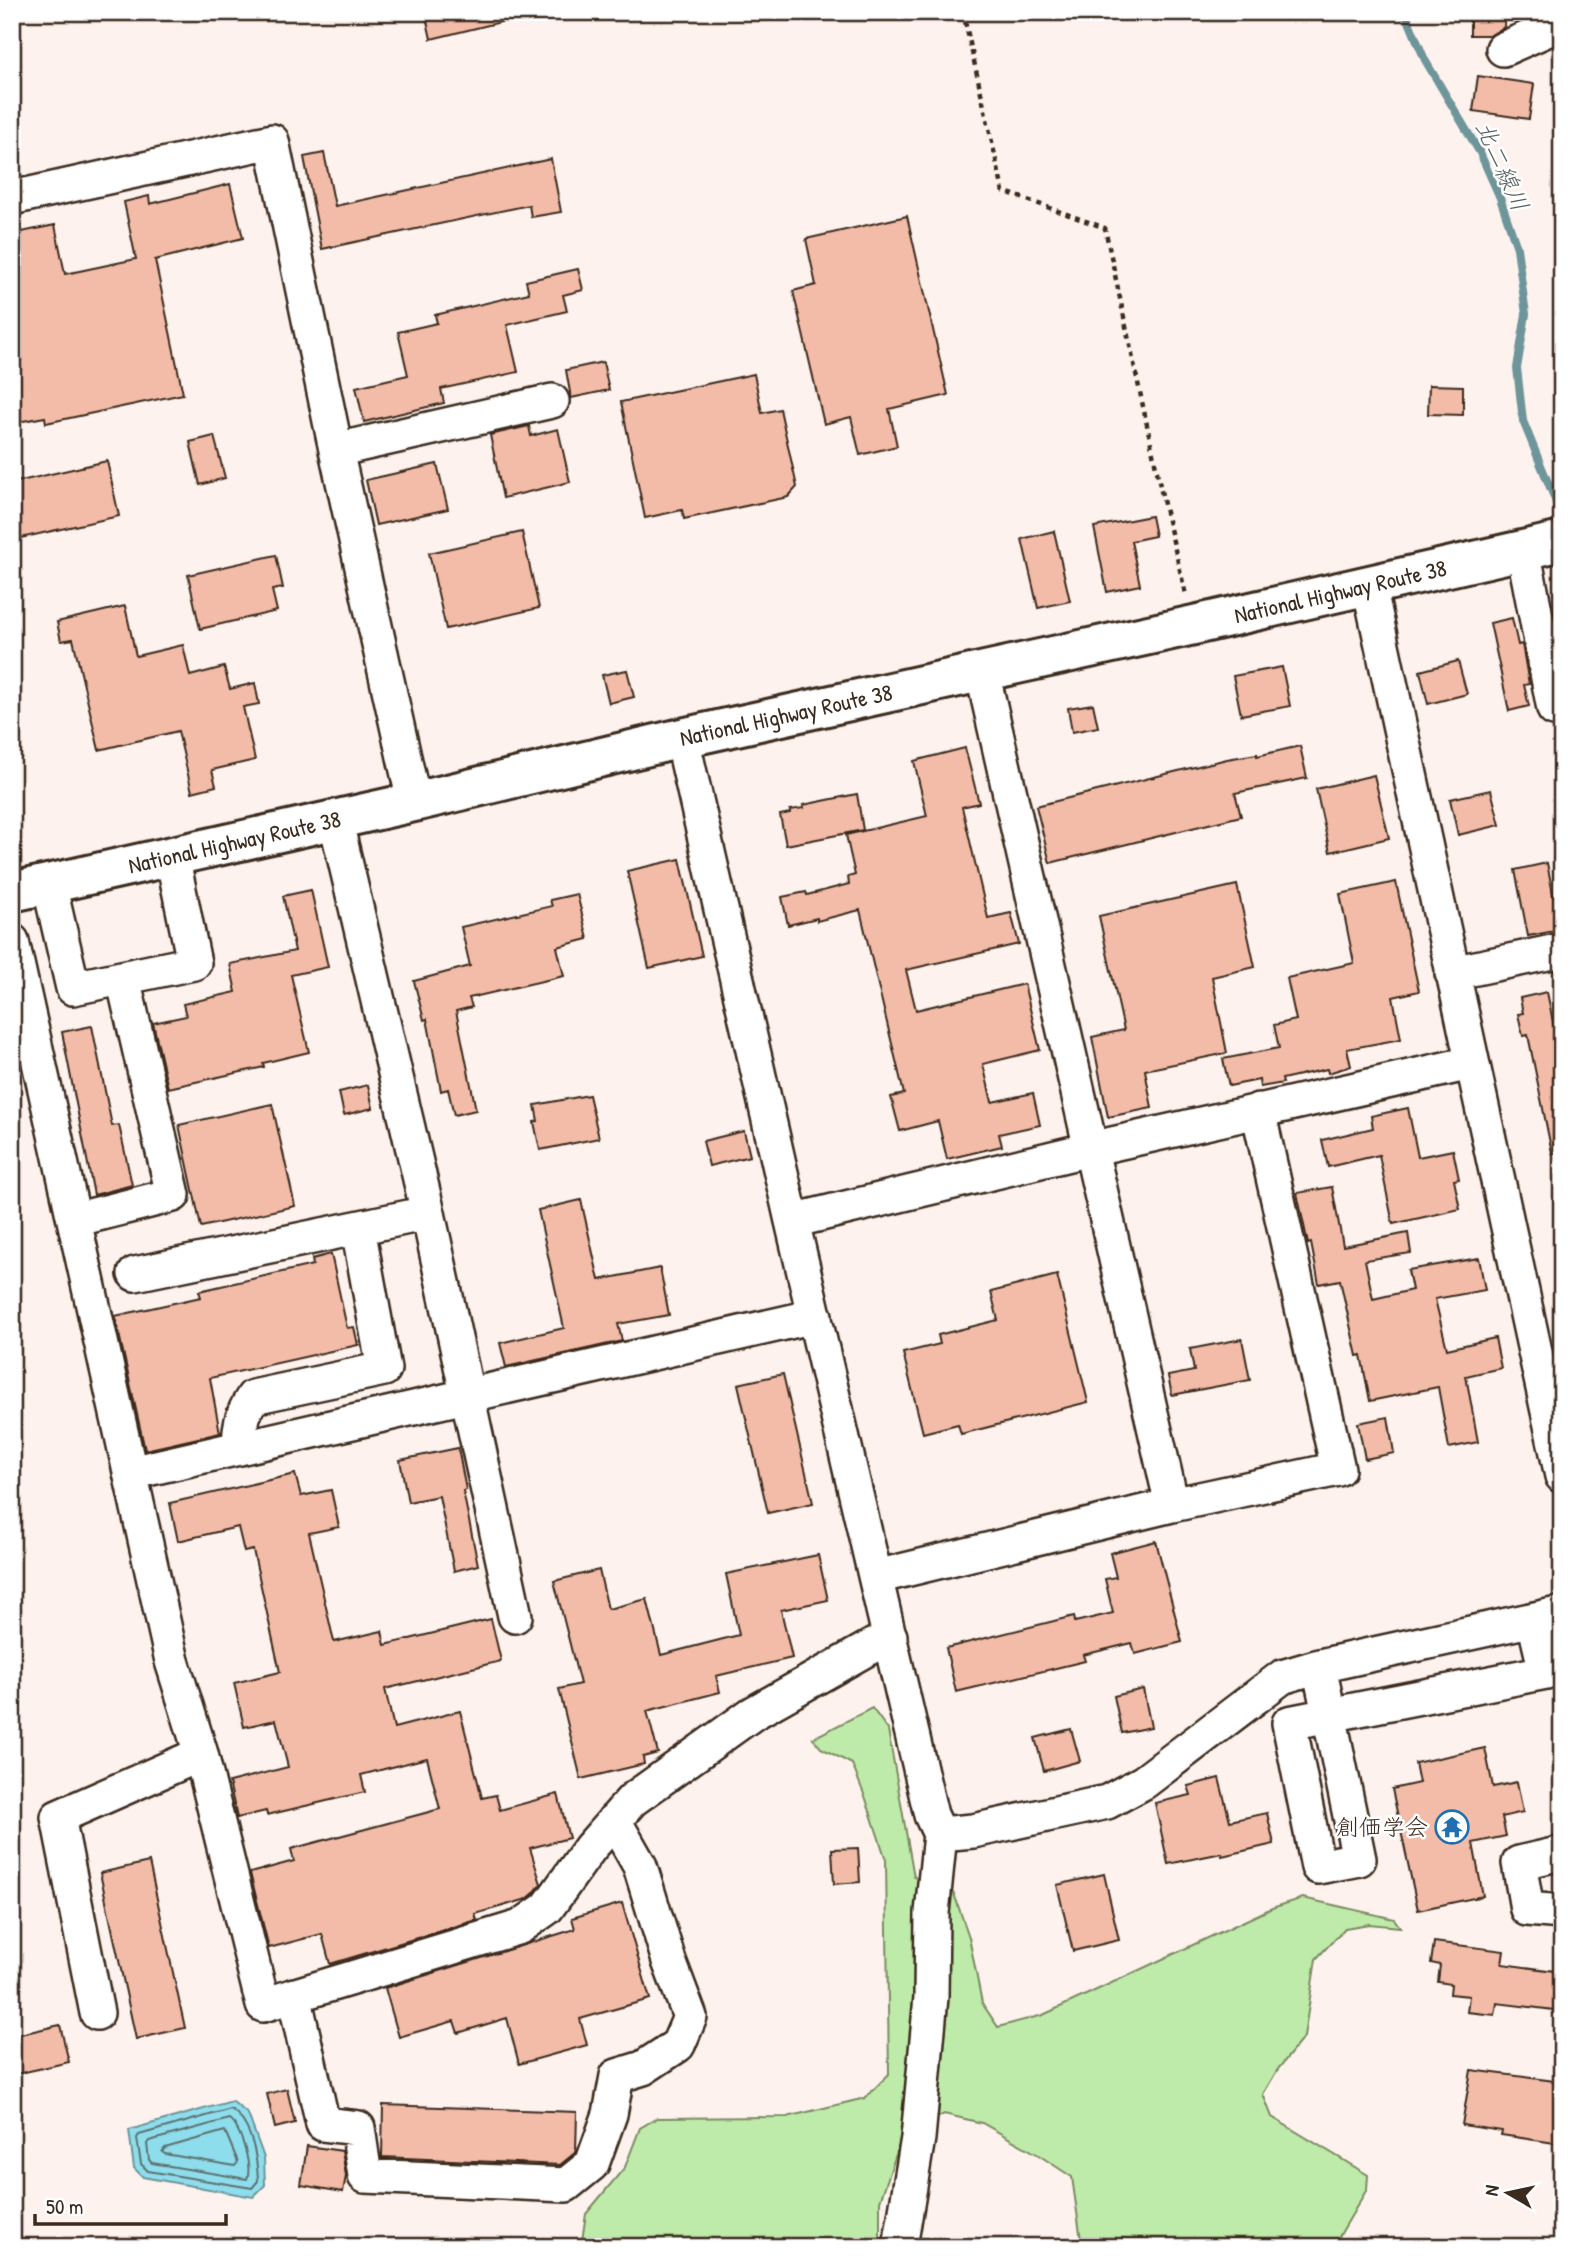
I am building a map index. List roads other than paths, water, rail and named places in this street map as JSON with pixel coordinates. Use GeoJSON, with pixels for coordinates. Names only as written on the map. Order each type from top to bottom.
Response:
{"type":"FeatureCollection","features":[{"type":"Feature","properties":{"kind":"highway","name":"National Highway Route 38"},"geometry":{"type":"LineString","coordinates":[[12,892],[414,802],[682,738],[1562,541]]}},
{"type":"Feature","properties":{"kind":"street"},"geometry":{"type":"LineString","coordinates":[[1503,49],[1562,23]]}},
{"type":"Feature","properties":{"kind":"street"},"geometry":{"type":"LineString","coordinates":[[12,198],[272,141],[336,450],[414,802]]}},
{"type":"Feature","properties":{"kind":"street"},"geometry":{"type":"LineString","coordinates":[[336,450],[552,401]]}},
{"type":"Feature","properties":{"kind":"street"},"geometry":{"type":"LineString","coordinates":[[1523,549],[1554,709]]}},
{"type":"Feature","properties":{"kind":"street"},"geometry":{"type":"LineString","coordinates":[[1369,585],[1471,1063],[1552,1385],[1562,1476]]}},
{"type":"Feature","properties":{"kind":"street"},"geometry":{"type":"LineString","coordinates":[[982,671],[1172,1504]]}},
{"type":"Feature","properties":{"kind":"street"},"geometry":{"type":"LineString","coordinates":[[682,738],[930,1815],[940,1834],[932,1913],[931,1997],[918,2138],[900,2247]]}},
{"type":"Feature","properties":{"kind":"street"},"geometry":{"type":"LineString","coordinates":[[335,818],[428,1213],[515,1616]]}},
{"type":"Feature","properties":{"kind":"street"},"geometry":{"type":"LineString","coordinates":[[49,884],[73,988],[194,962],[172,855]]}},
{"type":"Feature","properties":{"kind":"street"},"geometry":{"type":"LineString","coordinates":[[12,941],[172,1661],[201,1754],[263,2005],[520,1927],[547,1908],[590,1848],[632,1800],[752,1714],[890,1636]]}},
{"type":"Feature","properties":{"kind":"street"},"geometry":{"type":"LineString","coordinates":[[1452,973],[1562,950]]}},
{"type":"Feature","properties":{"kind":"street"},"geometry":{"type":"LineString","coordinates":[[74,1220],[173,1195],[123,978]]}},
{"type":"Feature","properties":{"kind":"street"},"geometry":{"type":"LineString","coordinates":[[792,1220],[1471,1063]]}},
{"type":"Feature","properties":{"kind":"street"},"geometry":{"type":"LineString","coordinates":[[876,1577],[1172,1504],[1338,1469],[1258,1111]]}},
{"type":"Feature","properties":{"kind":"street"},"geometry":{"type":"LineString","coordinates":[[135,1274],[428,1213]]}},
{"type":"Feature","properties":{"kind":"street"},"geometry":{"type":"LineString","coordinates":[[240,1448],[239,1433],[243,1412],[253,1397],[384,1369],[358,1228]]}},
{"type":"Feature","properties":{"kind":"street"},"geometry":{"type":"LineString","coordinates":[[130,1473],[815,1316]]}},
{"type":"Feature","properties":{"kind":"street"},"geometry":{"type":"LineString","coordinates":[[940,1834],[973,1831],[1107,1802],[1144,1782],[1282,1677],[1319,1666],[1548,1617],[1546,1672],[1330,1715],[1319,1666]]}},
{"type":"Feature","properties":{"kind":"street"},"geometry":{"type":"LineString","coordinates":[[97,2013],[58,1817],[201,1754]]}},
{"type":"Feature","properties":{"kind":"street"},"geometry":{"type":"LineString","coordinates":[[294,1996],[323,2124],[358,2128],[365,2176],[566,2185],[592,2164],[610,2115],[617,2076],[643,2068],[678,2045],[690,2017],[669,1961],[640,1866],[614,1820]]}},
{"type":"Feature","properties":{"kind":"street"},"geometry":{"type":"LineString","coordinates":[[1562,1853],[1519,1863],[1527,1909],[1562,1912]]}},
{"type":"Feature","properties":{"kind":"water"},"geometry":{"type":"Polygon","coordinates":[[[232,2101],[248,2114],[264,2158],[265,2185],[253,2197],[143,2177],[134,2168],[129,2130],[232,2101]]]}},
{"type":"Feature","properties":{"kind":"waterway","name":"北二線川"},"geometry":{"type":"LineString","coordinates":[[1405,12],[1425,60],[1480,153],[1500,198],[1517,248],[1526,314],[1517,368],[1523,421],[1558,507]]}},
{"type":"Feature","properties":{"kind":"place","name":"創価学会"},"geometry":{"type":"Point","coordinates":[1452,1827]}}]}
